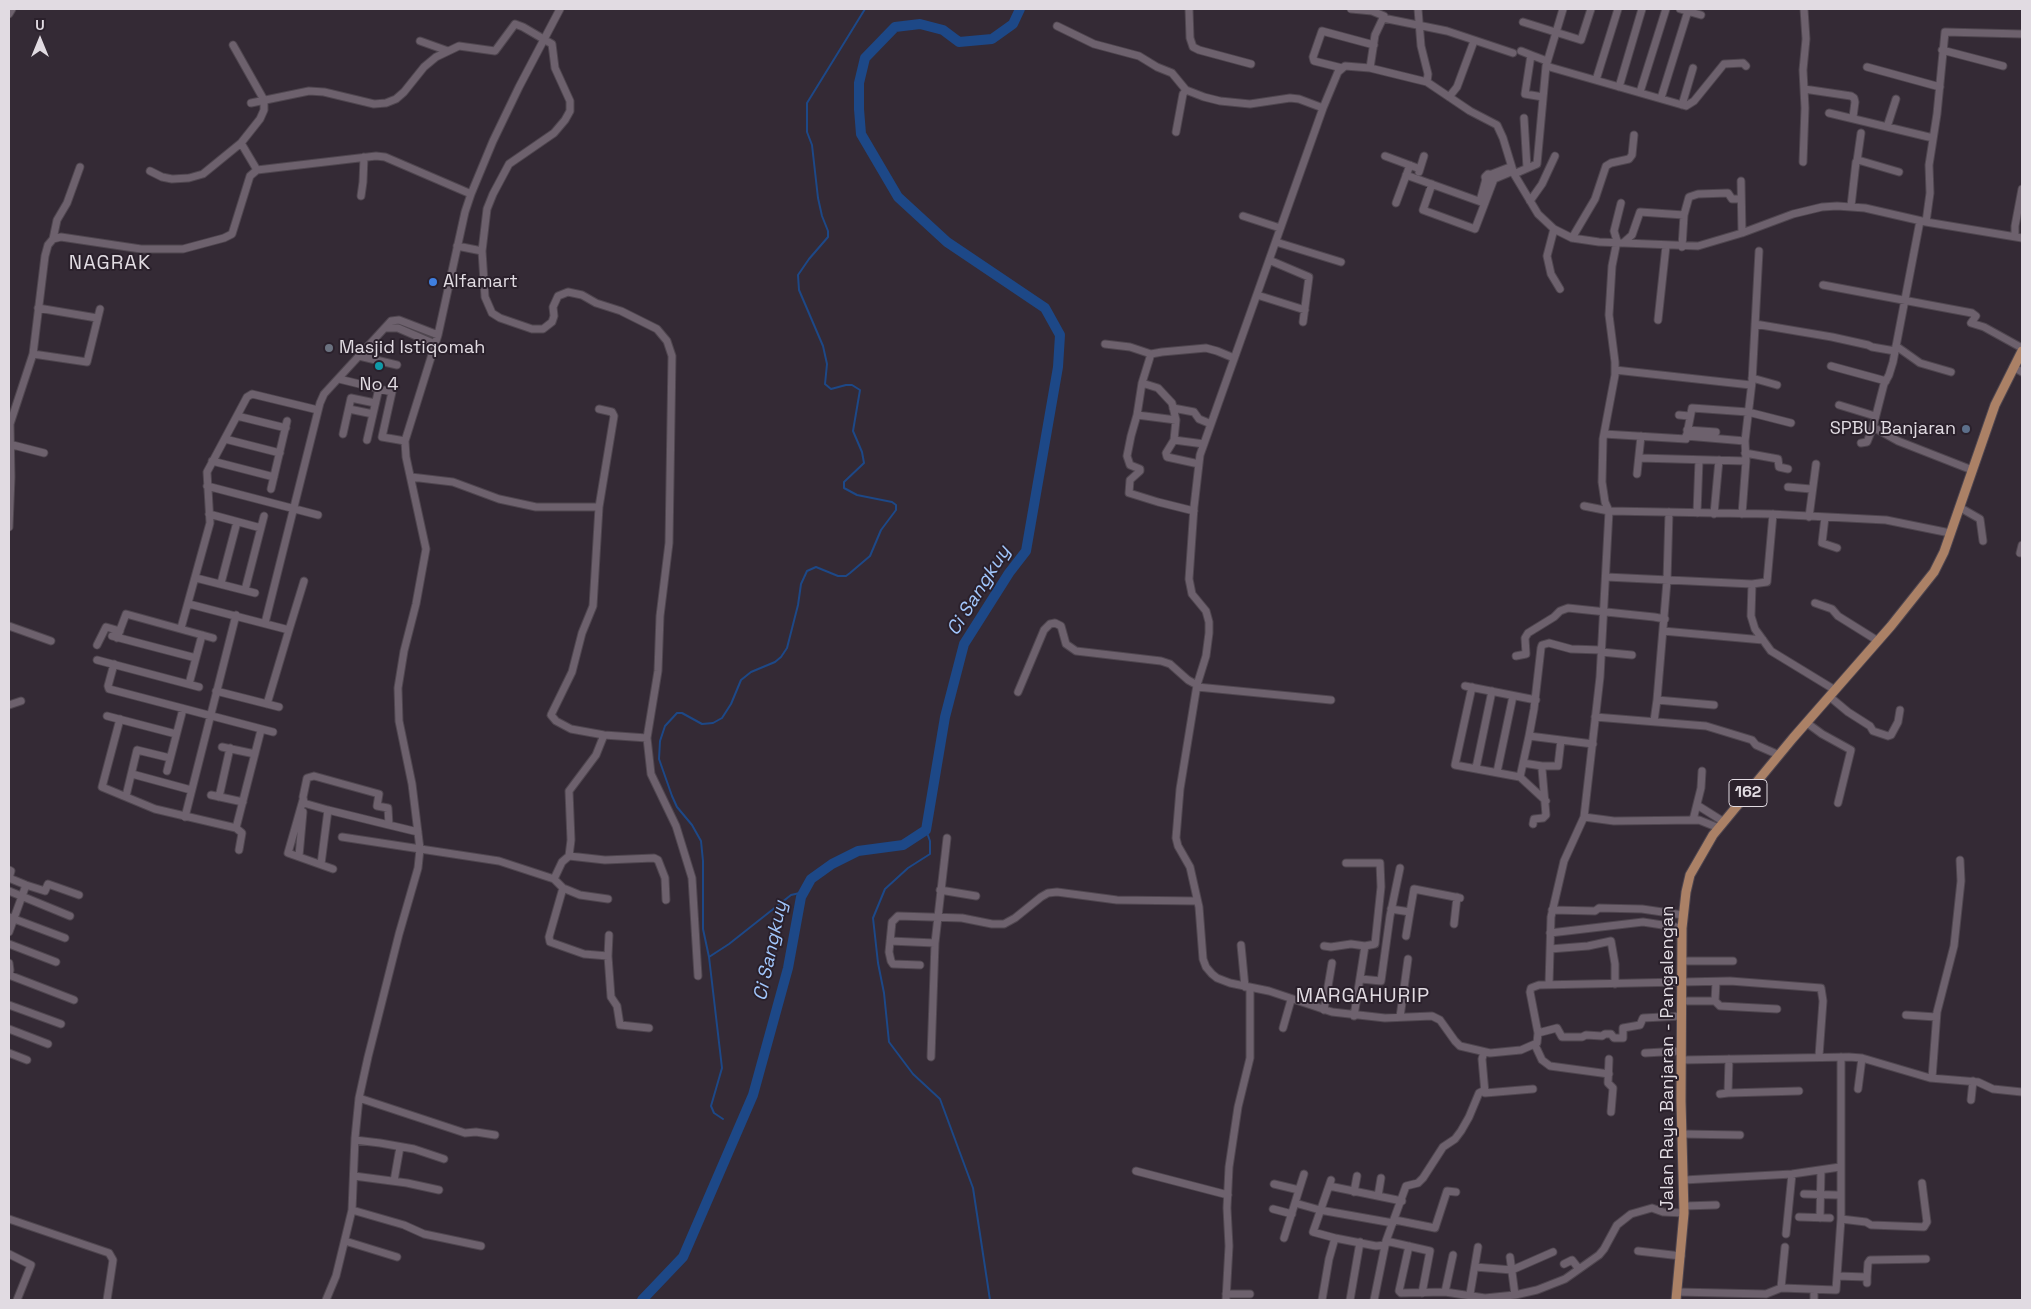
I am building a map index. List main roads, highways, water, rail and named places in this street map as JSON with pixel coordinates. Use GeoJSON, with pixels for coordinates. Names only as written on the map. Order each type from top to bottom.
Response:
{"type":"FeatureCollection","features":[{"type":"Feature","properties":{"kind":"main road","name":"Jalan Raya Banjaran - Pangalengan"},"geometry":{"type":"LineString","coordinates":[[1677,1296],[1684,1209],[1682,928],[1690,875],[1706,846],[1722,825],[1779,755],[1878,642],[1930,579],[1944,552],[1995,405],[2022,350]]}},
{"type":"Feature","properties":{"kind":"waterway"},"geometry":{"type":"LineString","coordinates":[[723,1119],[714,1113],[711,1106],[722,1068],[709,957],[703,929],[703,861],[701,841],[692,825],[677,807],[672,796],[659,759],[660,741],[665,726],[677,713],[682,713],[702,724],[713,723],[722,718],[731,704],[741,680],[751,672],[775,662],[787,648],[798,605],[801,584],[807,571],[816,567],[838,576],[846,576],[870,556],[881,530],[896,510],[896,505],[892,502],[857,495],[844,488],[844,482],[864,463],[862,452],[853,431],[860,390],[852,385],[831,389],[825,384],[827,364],[823,346],[799,290],[798,275],[828,237],[818,198],[812,145],[807,132],[807,103],[865,9]]}},
{"type":"Feature","properties":{"kind":"waterway","name":"Ci Sangkuy"},"geometry":{"type":"LineString","coordinates":[[642,1300],[683,1257],[753,1095],[788,968],[801,897],[811,879],[832,864],[858,851],[903,845],[926,830],[945,717],[964,644],[1009,573],[1026,551],[1058,367],[1060,335],[1045,308],[947,242],[898,197],[861,134],[859,109],[859,83],[865,58],[895,27],[920,24],[943,30],[959,42],[992,39],[1013,24],[1020,9]]}},
{"type":"Feature","properties":{"kind":"waterway"},"geometry":{"type":"LineString","coordinates":[[926,830],[930,841],[930,854],[908,868],[885,889],[873,918],[878,963],[884,993],[889,1042],[913,1074],[940,1099],[973,1188],[990,1300]]}},
{"type":"Feature","properties":{"kind":"waterway"},"geometry":{"type":"LineString","coordinates":[[709,957],[729,944],[791,895],[804,892]]}},
{"type":"Feature","properties":{"kind":"place","name":"Alfamart"},"geometry":{"type":"Point","coordinates":[433,282]}},
{"type":"Feature","properties":{"kind":"place","name":"Masjid Istiqomah"},"geometry":{"type":"Point","coordinates":[329,348]}},
{"type":"Feature","properties":{"kind":"place","name":"No 4"},"geometry":{"type":"Point","coordinates":[379,366]}},
{"type":"Feature","properties":{"kind":"place","name":"SPBU Banjaran"},"geometry":{"type":"Point","coordinates":[1966,429]}},
{"type":"Feature","properties":{"kind":"district","name":"NAGRAK"},"geometry":{"type":"Point","coordinates":[110,264]}},
{"type":"Feature","properties":{"kind":"district","name":"MARGAHURIP"},"geometry":{"type":"Point","coordinates":[1363,997]}}]}
